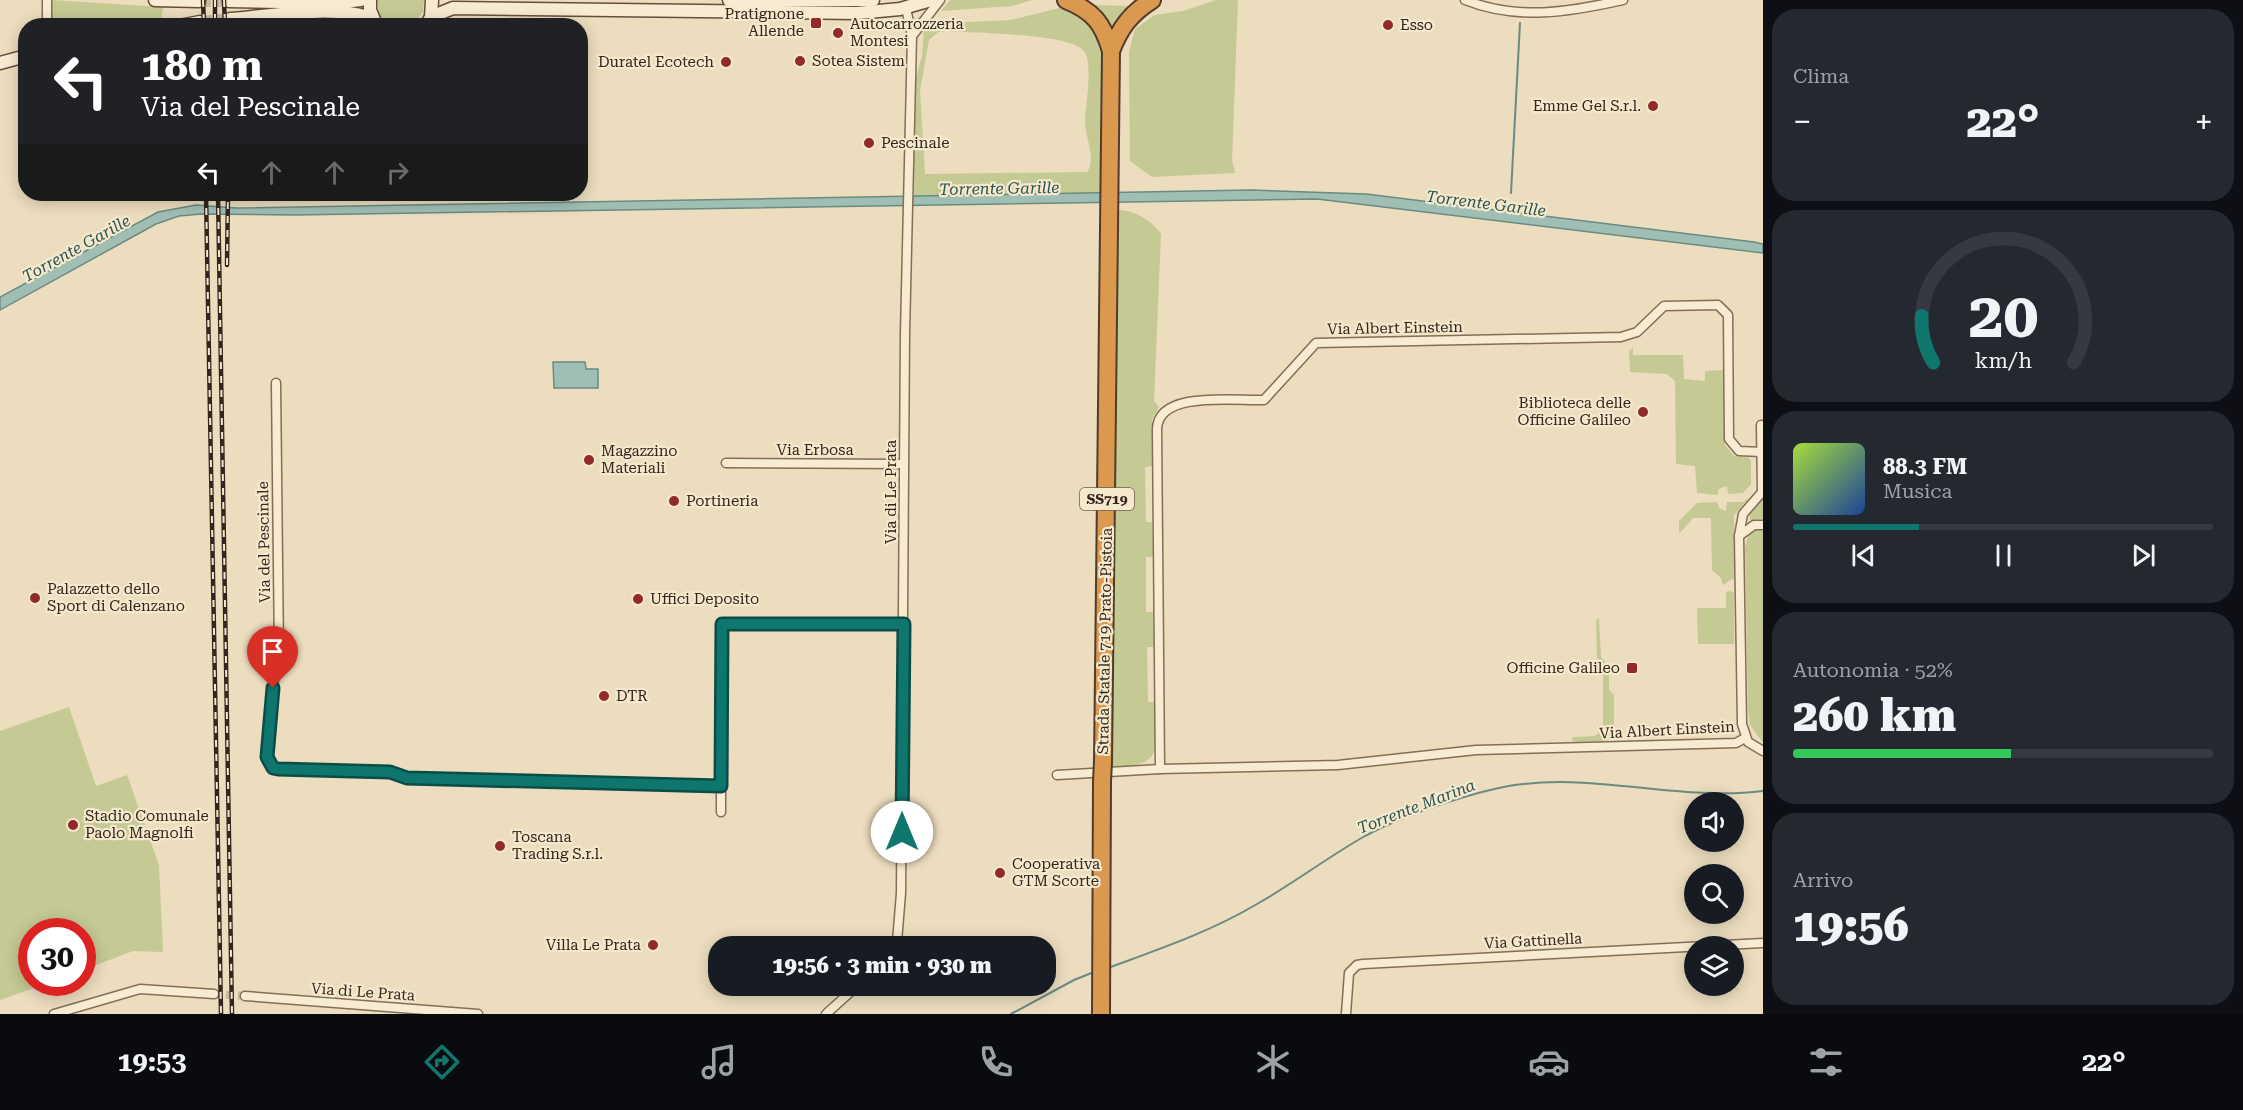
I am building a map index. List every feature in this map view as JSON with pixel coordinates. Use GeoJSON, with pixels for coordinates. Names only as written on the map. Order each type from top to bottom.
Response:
{"type":"FeatureCollection","features":[{"type":"Feature","properties":{"kind":"highway","name":"SS719"},"geometry":{"type":"LineString","coordinates":[[1066,0],[1084,8],[1096,17],[1105,30],[1111,51]]}},
{"type":"Feature","properties":{"kind":"highway","name":"SS719"},"geometry":{"type":"LineString","coordinates":[[1111,51],[1119,30],[1132,14],[1152,0]]}},
{"type":"Feature","properties":{"kind":"highway","name":"Strada Statale 719 Prato-Pistoia"},"geometry":{"type":"LineString","coordinates":[[1101,1014],[1100,930],[1112,150],[1111,51]]}},
{"type":"Feature","properties":{"kind":"main road"},"geometry":{"type":"LineString","coordinates":[[155,0],[199,1]]}},
{"type":"Feature","properties":{"kind":"main road"},"geometry":{"type":"LineString","coordinates":[[229,1],[349,3],[361,0]]}},
{"type":"Feature","properties":{"kind":"main road"},"geometry":{"type":"LineString","coordinates":[[370,0],[374,18]]}},
{"type":"Feature","properties":{"kind":"main road"},"geometry":{"type":"LineString","coordinates":[[429,18],[432,0]]}},
{"type":"Feature","properties":{"kind":"main road"},"geometry":{"type":"LineString","coordinates":[[729,0],[873,0]]}},
{"type":"Feature","properties":{"kind":"main road"},"geometry":{"type":"LineString","coordinates":[[432,18],[444,10],[459,8],[857,13],[906,8],[931,0]]}},
{"type":"Feature","properties":{"kind":"main road"},"geometry":{"type":"LineString","coordinates":[[259,2],[318,12]]}},
{"type":"Feature","properties":{"kind":"main road"},"geometry":{"type":"LineString","coordinates":[[230,18],[318,12],[344,13],[361,18]]}},
{"type":"Feature","properties":{"kind":"main road"},"geometry":{"type":"LineString","coordinates":[[0,63],[18,58]]}},
{"type":"Feature","properties":{"kind":"street"},"geometry":{"type":"LineString","coordinates":[[47,0],[47,18]]}},
{"type":"Feature","properties":{"kind":"street"},"geometry":{"type":"LineString","coordinates":[[912,36],[940,0]]}},
{"type":"Feature","properties":{"kind":"street"},"geometry":{"type":"LineString","coordinates":[[1465,0],[1497,11],[1542,14],[1575,11],[1623,0]]}},
{"type":"Feature","properties":{"kind":"street","name":"Via di Le Prata"},"geometry":{"type":"LineString","coordinates":[[898,936],[901,904],[907,194],[912,36],[906,8]]}},
{"type":"Feature","properties":{"kind":"street","name":"Via Albert Einstein"},"geometry":{"type":"LineString","coordinates":[[1160,769],[1157,429],[1159,416],[1167,407],[1181,402],[1264,400],[1317,343],[1621,337],[1637,332],[1664,306],[1718,305],[1728,315],[1729,439],[1739,451],[1761,452]]}},
{"type":"Feature","properties":{"kind":"street","name":"Via del Pescinale"},"geometry":{"type":"LineString","coordinates":[[276,383],[279,654],[275,669],[267,757],[273,768],[390,772],[407,778],[721,786]]}},
{"type":"Feature","properties":{"kind":"street"},"geometry":{"type":"LineString","coordinates":[[1761,425],[1763,491]]}},
{"type":"Feature","properties":{"kind":"street","name":"Via Erbosa"},"geometry":{"type":"LineString","coordinates":[[726,463],[904,464]]}},
{"type":"Feature","properties":{"kind":"street","name":"Via Albert Einstein"},"geometry":{"type":"LineString","coordinates":[[1763,491],[1743,514],[1739,536],[1742,724],[1745,738],[1752,746],[1763,750]]}},
{"type":"Feature","properties":{"kind":"street"},"geometry":{"type":"LineString","coordinates":[[1739,536],[1754,525],[1763,525]]}},
{"type":"Feature","properties":{"kind":"street"},"geometry":{"type":"LineString","coordinates":[[721,812],[722,624],[904,624]]}},
{"type":"Feature","properties":{"kind":"street","name":"Via Albert Einstein"},"geometry":{"type":"LineString","coordinates":[[1058,776],[1160,769],[1338,765],[1476,750],[1736,743],[1745,738]]}},
{"type":"Feature","properties":{"kind":"street","name":"Via Gattinella"},"geometry":{"type":"LineString","coordinates":[[1346,1014],[1349,973],[1363,964],[1763,943]]}},
{"type":"Feature","properties":{"kind":"street"},"geometry":{"type":"LineString","coordinates":[[54,1014],[140,989],[214,994]]}},
{"type":"Feature","properties":{"kind":"street","name":"Via di Le Prata"},"geometry":{"type":"LineString","coordinates":[[245,996],[478,1014]]}},
{"type":"Feature","properties":{"kind":"street"},"geometry":{"type":"LineString","coordinates":[[826,1014],[846,996]]}},
{"type":"Feature","properties":{"kind":"green space"},"geometry":{"type":"Polygon","coordinates":[[[51,0],[163,7],[162,18],[52,18],[51,0]]]}},
{"type":"Feature","properties":{"kind":"green space"},"geometry":{"type":"Polygon","coordinates":[[[377,0],[424,0],[423,12],[417,18],[380,18],[377,0]]]}},
{"type":"Feature","properties":{"kind":"green space"},"geometry":{"type":"Polygon","coordinates":[[[950,0],[1033,0],[1012,6],[941,11],[950,0]]]}},
{"type":"Feature","properties":{"kind":"green space"},"geometry":{"type":"Polygon","coordinates":[[[1216,0],[1238,0],[1232,160],[1235,173],[1152,177],[1130,161],[1129,52],[1135,29],[1155,15],[1183,11],[1216,0]]]}},
{"type":"Feature","properties":{"kind":"green space"},"geometry":{"type":"Polygon","coordinates":[[[1089,5],[1134,6],[1112,37],[1089,5]]]}},
{"type":"Feature","properties":{"kind":"green space"},"geometry":{"type":"Polygon","coordinates":[[[1059,8],[1071,8],[1080,11],[1104,40],[1105,194],[914,196],[914,84],[922,56],[924,29],[929,24],[1011,20],[1059,8]],[[938,32],[929,40],[920,91],[925,174],[1087,172],[1091,160],[1085,125],[1089,74],[1084,51],[1075,45],[1041,37],[938,32]]]}},
{"type":"Feature","properties":{"kind":"green space"},"geometry":{"type":"Polygon","coordinates":[[[1117,210],[1142,217],[1161,234],[1154,401],[1159,407],[1152,419],[1152,466],[1145,467],[1146,522],[1152,522],[1153,557],[1146,557],[1146,612],[1153,612],[1154,647],[1147,647],[1148,702],[1154,702],[1156,742],[1154,751],[1143,762],[1113,768],[1110,767],[1117,210]]]}},
{"type":"Feature","properties":{"kind":"green space"},"geometry":{"type":"Polygon","coordinates":[[[1633,348],[1633,355],[1683,355],[1684,379],[1705,381],[1705,371],[1724,370],[1725,445],[1734,456],[1748,457],[1751,461],[1751,484],[1743,493],[1728,494],[1727,486],[1719,489],[1717,495],[1697,493],[1695,466],[1676,464],[1675,381],[1667,374],[1630,372],[1629,351],[1633,348]]]}},
{"type":"Feature","properties":{"kind":"green space"},"geometry":{"type":"Polygon","coordinates":[[[1750,497],[1734,515],[1734,578],[1723,585],[1721,578],[1712,570],[1711,518],[1693,518],[1681,532],[1679,532],[1679,521],[1697,503],[1717,502],[1719,508],[1726,511],[1727,502],[1743,502],[1750,497]]]}},
{"type":"Feature","properties":{"kind":"green space"},"geometry":{"type":"Polygon","coordinates":[[[1763,498],[1763,519],[1750,520],[1749,514],[1763,498]]]}},
{"type":"Feature","properties":{"kind":"green space"},"geometry":{"type":"Polygon","coordinates":[[[1756,529],[1763,531],[1763,743],[1750,725],[1748,710],[1745,546],[1749,533],[1756,529]]]}},
{"type":"Feature","properties":{"kind":"green space"},"geometry":{"type":"Polygon","coordinates":[[[1726,592],[1734,593],[1734,644],[1698,644],[1697,608],[1726,608],[1726,592]]]}},
{"type":"Feature","properties":{"kind":"green space"},"geometry":{"type":"Polygon","coordinates":[[[1599,618],[1601,657],[1609,666],[1609,690],[1614,695],[1614,734],[1606,741],[1576,742],[1572,740],[1573,737],[1595,736],[1603,730],[1603,667],[1597,658],[1596,620],[1599,618]]]}},
{"type":"Feature","properties":{"kind":"green space","name":"Stadio Comunale Paolo Magnolfi"},"geometry":{"type":"Polygon","coordinates":[[[69,707],[96,786],[127,775],[159,865],[163,952],[133,951],[96,965],[96,918],[18,918],[18,994],[0,1000],[0,731],[69,707]]]}},
{"type":"Feature","properties":{"kind":"water"},"geometry":{"type":"Polygon","coordinates":[[[1251,190],[1366,194],[1754,242],[1763,244],[1763,253],[1317,199],[294,215],[201,214],[179,216],[156,224],[0,310],[0,297],[158,212],[196,205],[236,208],[1251,190]]]}},
{"type":"Feature","properties":{"kind":"water"},"geometry":{"type":"Polygon","coordinates":[[[553,362],[585,362],[586,369],[598,369],[598,388],[554,388],[553,362]]]}},
{"type":"Feature","properties":{"kind":"waterway","name":"Torrente Garille"},"geometry":{"type":"LineString","coordinates":[[1511,193],[1520,23]]}},
{"type":"Feature","properties":{"kind":"waterway","name":"Torrente Marina"},"geometry":{"type":"LineString","coordinates":[[1108,968],[1184,939],[1239,914],[1351,844],[1381,828],[1442,804],[1485,791],[1523,784],[1553,782],[1703,793],[1763,791]]}},
{"type":"Feature","properties":{"kind":"waterway","name":"Torrente Marina"},"geometry":{"type":"LineString","coordinates":[[1011,1014],[1074,980],[1094,972]]}},
{"type":"Feature","properties":{"kind":"tunnel"},"geometry":{"type":"LineString","coordinates":[[199,1],[229,1]]}},
{"type":"Feature","properties":{"kind":"tunnel"},"geometry":{"type":"LineString","coordinates":[[214,994],[245,996]]}},
{"type":"Feature","properties":{"kind":"railway"},"geometry":{"type":"LineString","coordinates":[[203,0],[204,18]]}},
{"type":"Feature","properties":{"kind":"railway"},"geometry":{"type":"LineString","coordinates":[[215,0],[215,18]]}},
{"type":"Feature","properties":{"kind":"railway"},"geometry":{"type":"LineString","coordinates":[[224,0],[225,18]]}},
{"type":"Feature","properties":{"kind":"railway"},"geometry":{"type":"LineString","coordinates":[[206,201],[221,1014]]}},
{"type":"Feature","properties":{"kind":"railway"},"geometry":{"type":"LineString","coordinates":[[218,201],[232,1014]]}},
{"type":"Feature","properties":{"kind":"railway"},"geometry":{"type":"LineString","coordinates":[[227,265],[228,201]]}},
{"type":"Feature","properties":{"kind":"place","name":"Pratignone Allende"},"geometry":{"type":"Point","coordinates":[816,23]}},
{"type":"Feature","properties":{"kind":"place","name":"Esso"},"geometry":{"type":"Point","coordinates":[1388,25]}},
{"type":"Feature","properties":{"kind":"place","name":"Autocarrozzeria Montesi"},"geometry":{"type":"Point","coordinates":[838,33]}},
{"type":"Feature","properties":{"kind":"place","name":"Sotea Sistem"},"geometry":{"type":"Point","coordinates":[800,61]}},
{"type":"Feature","properties":{"kind":"place","name":"Duratel Ecotech"},"geometry":{"type":"Point","coordinates":[726,62]}},
{"type":"Feature","properties":{"kind":"place","name":"Emme Gel S.r.l."},"geometry":{"type":"Point","coordinates":[1653,106]}},
{"type":"Feature","properties":{"kind":"place","name":"Pescinale"},"geometry":{"type":"Point","coordinates":[869,143]}},
{"type":"Feature","properties":{"kind":"place","name":"Biblioteca delle Officine Galileo"},"geometry":{"type":"Point","coordinates":[1643,412]}},
{"type":"Feature","properties":{"kind":"place","name":"Magazzino Materiali"},"geometry":{"type":"Point","coordinates":[589,460]}},
{"type":"Feature","properties":{"kind":"place","name":"Portineria"},"geometry":{"type":"Point","coordinates":[674,501]}},
{"type":"Feature","properties":{"kind":"place","name":"Palazzetto dello Sport di Calenzano"},"geometry":{"type":"Point","coordinates":[35,598]}},
{"type":"Feature","properties":{"kind":"place","name":"Uffici Deposito"},"geometry":{"type":"Point","coordinates":[638,599]}},
{"type":"Feature","properties":{"kind":"place","name":"Officine Galileo"},"geometry":{"type":"Point","coordinates":[1632,668]}},
{"type":"Feature","properties":{"kind":"place","name":"DTR"},"geometry":{"type":"Point","coordinates":[604,696]}},
{"type":"Feature","properties":{"kind":"place","name":"Stadio Comunale Paolo Magnolfi"},"geometry":{"type":"Point","coordinates":[73,825]}},
{"type":"Feature","properties":{"kind":"place","name":"Toscana Trading S.r.l."},"geometry":{"type":"Point","coordinates":[500,846]}},
{"type":"Feature","properties":{"kind":"place","name":"Cooperativa GTM Scorte"},"geometry":{"type":"Point","coordinates":[1000,873]}},
{"type":"Feature","properties":{"kind":"place","name":"Villa Le Prata"},"geometry":{"type":"Point","coordinates":[653,945]}},
{"type":"Feature","properties":{"kind":"route"},"geometry":{"type":"LineString","coordinates":[[273,688],[267,757],[273,768],[390,772],[407,778],[721,786],[722,624],[904,624],[902,832]]}}]}
